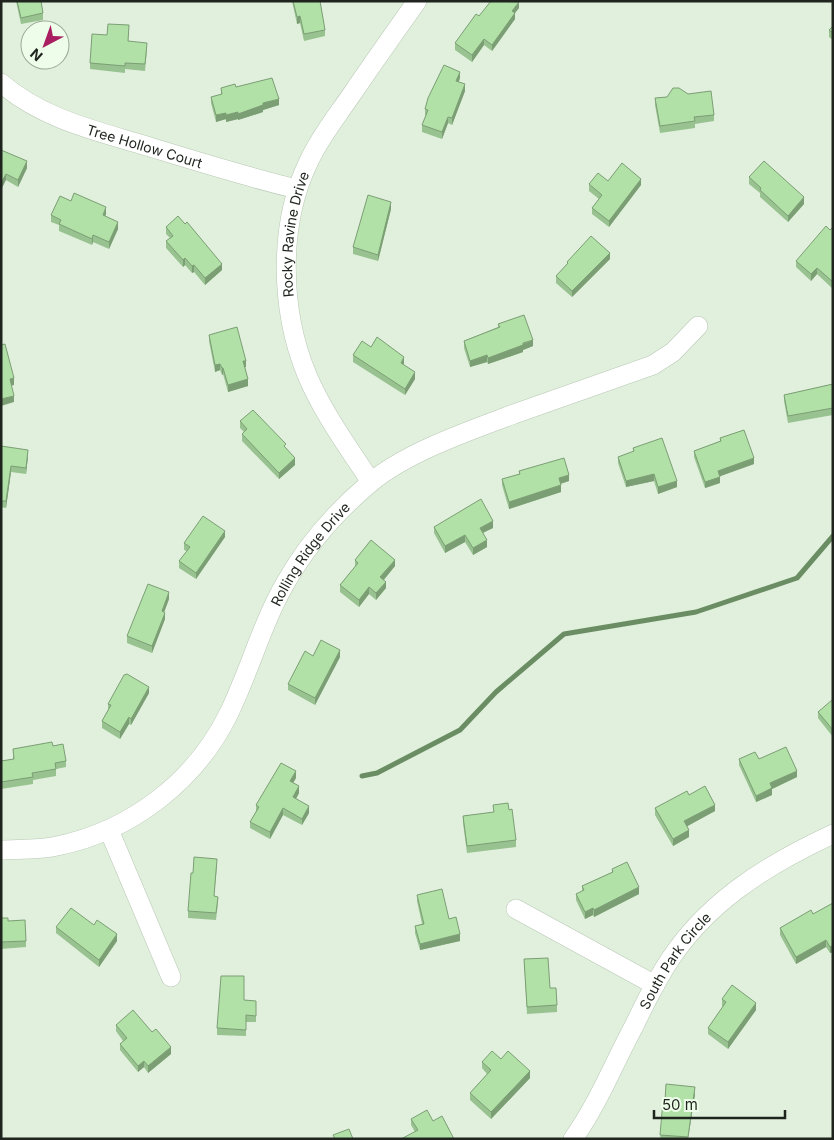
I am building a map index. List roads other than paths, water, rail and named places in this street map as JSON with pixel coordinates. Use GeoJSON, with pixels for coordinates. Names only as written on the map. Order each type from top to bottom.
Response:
{"type":"FeatureCollection","features":[{"type":"Feature","properties":{"kind":"street","name":"Rocky Ravine Drive"},"geometry":{"type":"LineString","coordinates":[[371,482],[328,416],[307,375],[299,351],[292,324],[287,270],[290,222],[297,189],[309,160],[324,134],[417,1]]}},
{"type":"Feature","properties":{"kind":"street","name":"Tree Hollow Court"},"geometry":{"type":"LineString","coordinates":[[1,83],[39,110],[71,123],[247,177],[297,189]]}},
{"type":"Feature","properties":{"kind":"street","name":"Rolling Ridge Drive"},"geometry":{"type":"LineString","coordinates":[[1,850],[56,846],[109,830],[136,816],[163,796],[186,775],[206,751],[230,711],[267,619],[286,581],[315,540],[339,512],[371,482],[420,453],[464,432],[653,365],[673,352],[698,326]]}},
{"type":"Feature","properties":{"kind":"street"},"geometry":{"type":"LineString","coordinates":[[109,830],[171,977]]}},
{"type":"Feature","properties":{"kind":"street","name":"South Park Circle"},"geometry":{"type":"LineString","coordinates":[[575,1138],[592,1109],[655,986],[681,944],[728,895],[779,860],[833,834]]}},
{"type":"Feature","properties":{"kind":"street"},"geometry":{"type":"LineString","coordinates":[[516,909],[655,986]]}},
{"type":"Feature","properties":{"kind":"waterway"},"geometry":{"type":"LineString","coordinates":[[362,776],[377,773],[460,730],[496,692],[564,634],[696,612],[797,578],[833,536]]}}]}
